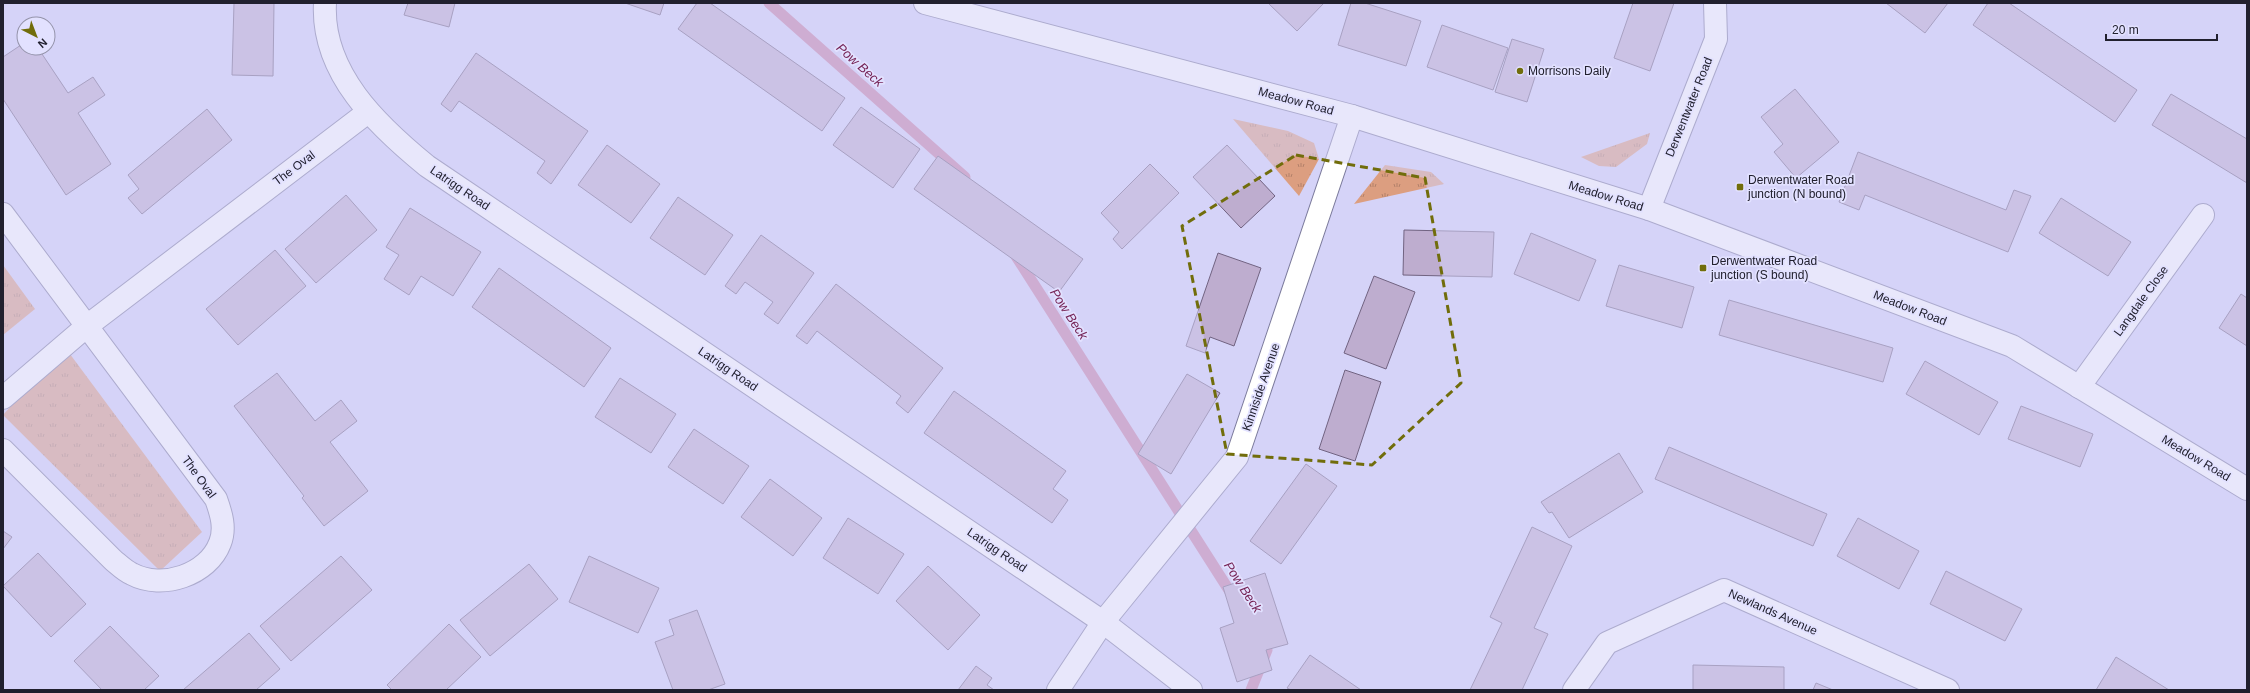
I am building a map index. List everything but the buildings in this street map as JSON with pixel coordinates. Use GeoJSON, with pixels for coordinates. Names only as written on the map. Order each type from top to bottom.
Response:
{"type":"FeatureCollection","features":[{"type":"Feature","properties":{"kind":"street","name":"Latrigg Road"},"geometry":{"type":"LineString","coordinates":[[325,3],[330,41],[341,72],[368,112],[397,142],[427,166],[1103,622],[1191,690]]}},
{"type":"Feature","properties":{"kind":"street","name":"Meadow Road"},"geometry":{"type":"LineString","coordinates":[[925,3],[1352,116],[1649,209],[2012,346],[2247,489]]}},
{"type":"Feature","properties":{"kind":"street","name":"Derwentwater Road"},"geometry":{"type":"LineString","coordinates":[[1649,209],[1716,39],[1715,3]]}},
{"type":"Feature","properties":{"kind":"street","name":"The Oval"},"geometry":{"type":"LineString","coordinates":[[3,398],[87,326],[368,112]]}},
{"type":"Feature","properties":{"kind":"street","name":"Kinniside Avenue"},"geometry":{"type":"LineString","coordinates":[[1058,690],[1103,622],[1237,457],[1352,116]]}},
{"type":"Feature","properties":{"kind":"street","name":"The Oval"},"geometry":{"type":"LineString","coordinates":[[3,214],[216,499],[223,519],[221,542],[212,559],[195,572],[175,580],[155,581],[133,575],[112,560],[3,450]]}},
{"type":"Feature","properties":{"kind":"street","name":"Langdale Close"},"geometry":{"type":"LineString","coordinates":[[2079,387],[2203,215]]}},
{"type":"Feature","properties":{"kind":"street","name":"Newlands Avenue"},"geometry":{"type":"LineString","coordinates":[[1574,690],[1607,643],[1724,590],[1948,690]]}},
{"type":"Feature","properties":{"kind":"highlighted area"},"geometry":{"type":"Polygon","coordinates":[[[1296,155],[1425,178],[1461,383],[1372,465],[1227,454],[1182,226],[1296,155]]]}},
{"type":"Feature","properties":{"kind":"green space"},"geometry":{"type":"Polygon","coordinates":[[[1233,119],[1288,131],[1314,143],[1319,159],[1299,196],[1233,119]]]}},
{"type":"Feature","properties":{"kind":"green space"},"geometry":{"type":"Polygon","coordinates":[[[1650,133],[1647,144],[1616,167],[1599,166],[1581,157],[1650,133]]]}},
{"type":"Feature","properties":{"kind":"green space"},"geometry":{"type":"Polygon","coordinates":[[[1385,165],[1431,172],[1444,184],[1354,204],[1385,165]]]}},
{"type":"Feature","properties":{"kind":"green space"},"geometry":{"type":"Polygon","coordinates":[[[3,265],[35,309],[3,335],[3,265]]]}},
{"type":"Feature","properties":{"kind":"green space"},"geometry":{"type":"Polygon","coordinates":[[[64,346],[202,532],[160,571],[3,415],[64,346]]]}},
{"type":"Feature","properties":{"kind":"waterway","name":"Pow Beck"},"geometry":{"type":"LineString","coordinates":[[769,3],[965,177]]}},
{"type":"Feature","properties":{"kind":"waterway","name":"Pow Beck"},"geometry":{"type":"LineString","coordinates":[[1014,253],[1234,598]]}},
{"type":"Feature","properties":{"kind":"waterway","name":"Pow Beck"},"geometry":{"type":"LineString","coordinates":[[1251,690],[1267,650],[1259,638]]}},
{"type":"Feature","properties":{"kind":"place","name":"Morrisons Daily"},"geometry":{"type":"Point","coordinates":[1520,71]}},
{"type":"Feature","properties":{"kind":"place","name":"Derwentwater Road junction (N bound)"},"geometry":{"type":"Point","coordinates":[1740,187]}},
{"type":"Feature","properties":{"kind":"place","name":"Derwentwater Road junction (S bound)"},"geometry":{"type":"Point","coordinates":[1703,268]}}]}
